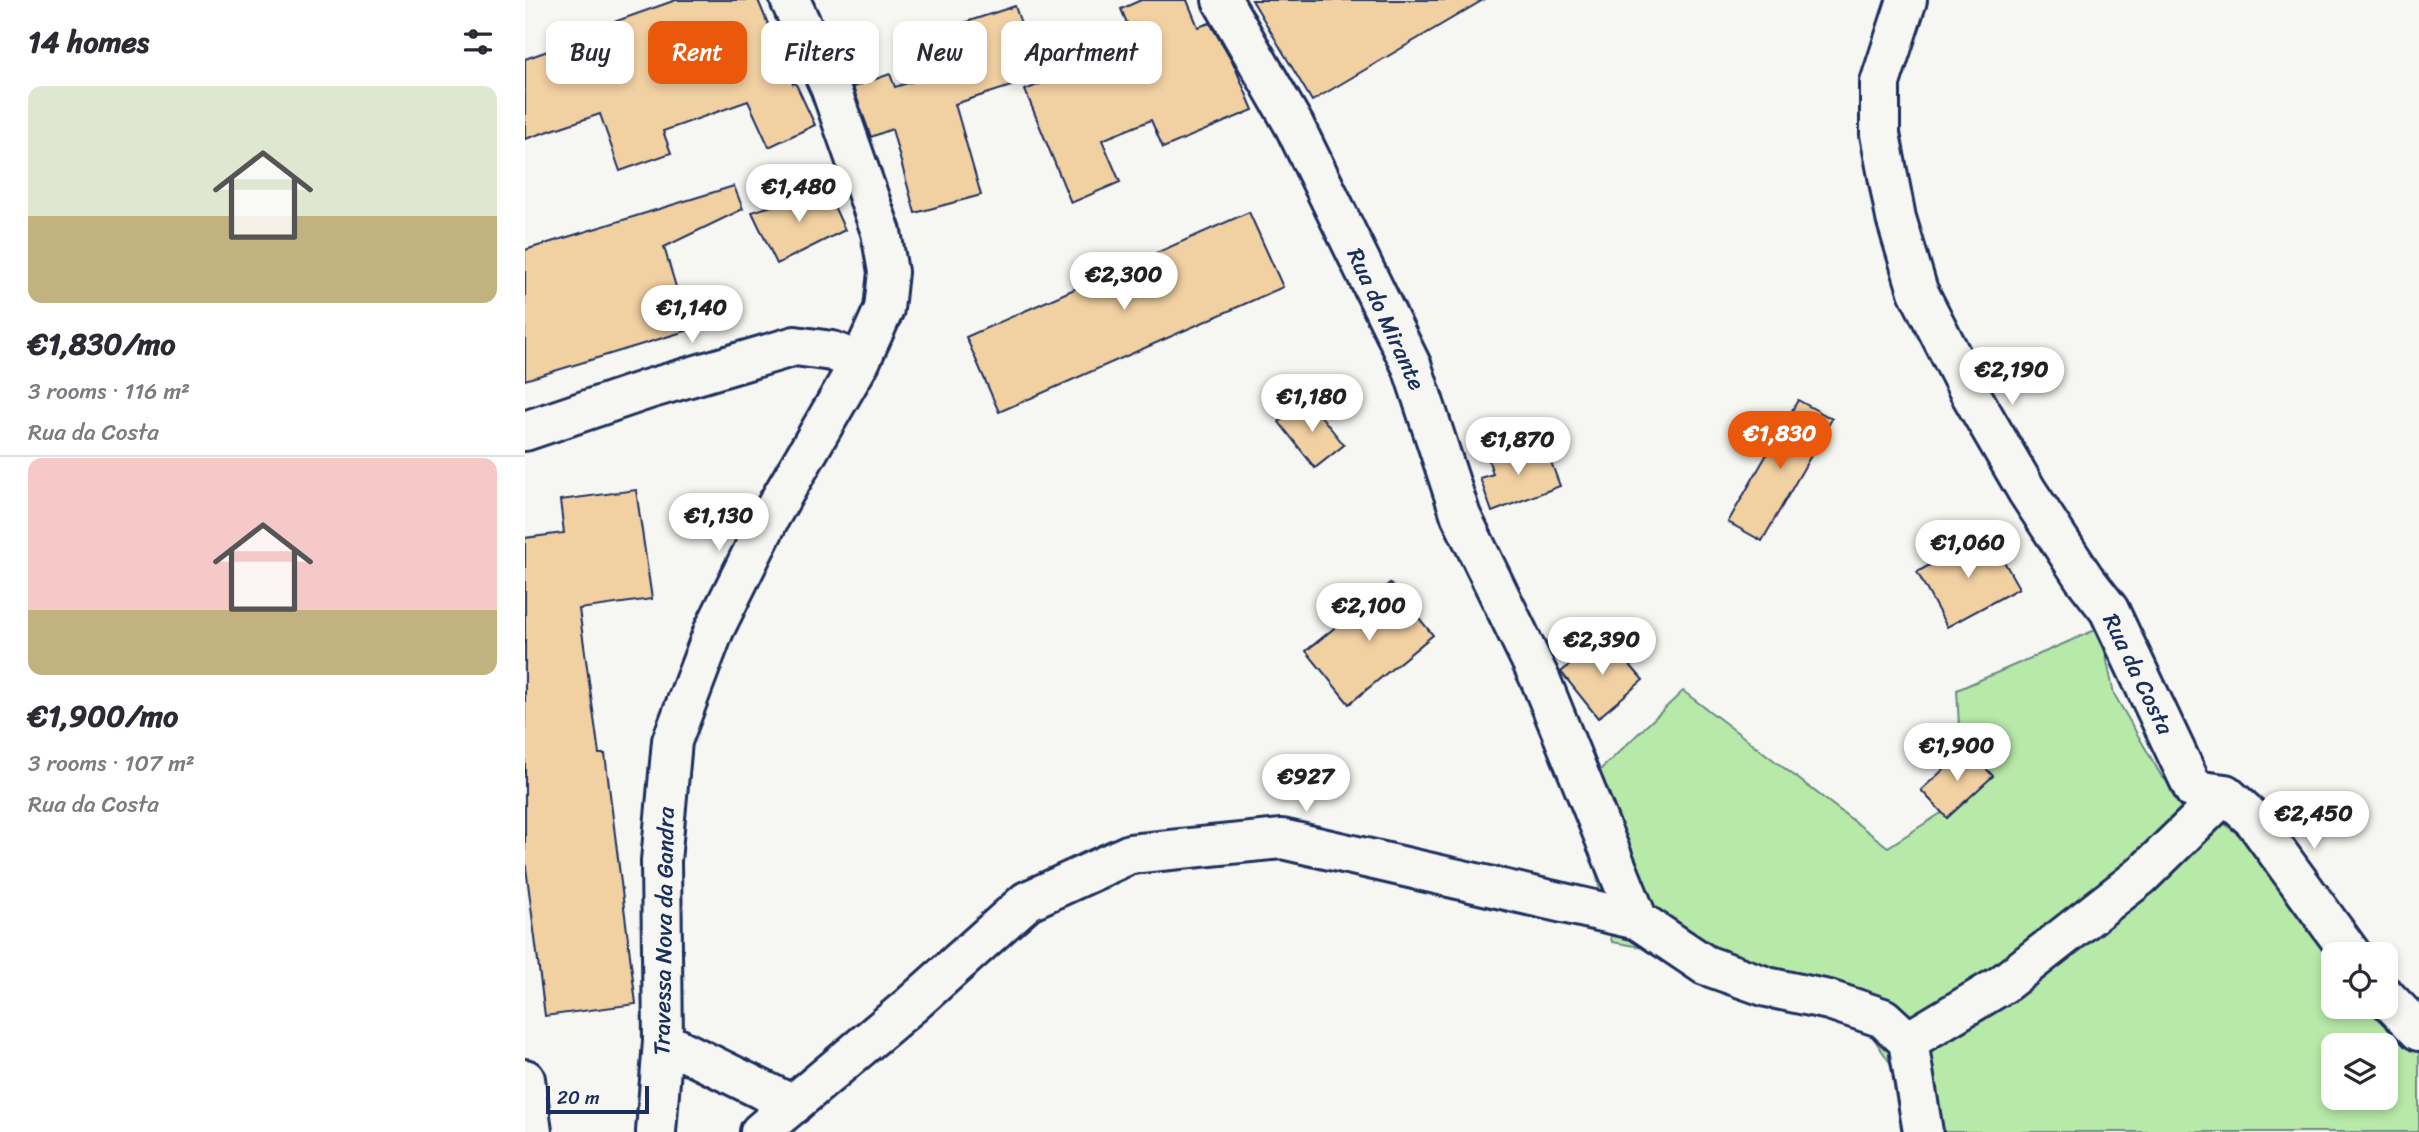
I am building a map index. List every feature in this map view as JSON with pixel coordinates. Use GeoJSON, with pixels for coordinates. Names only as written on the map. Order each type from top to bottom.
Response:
{"type":"FeatureCollection","features":[{"type":"Feature","properties":{"kind":"street","name":"Travessa Nova da Gandra"},"geometry":{"type":"LineString","coordinates":[[656,1132],[663,1041],[661,861],[672,741],[714,630],[770,517],[860,362],[884,309],[888,272],[881,232],[830,87],[790,0]]}},
{"type":"Feature","properties":{"kind":"street","name":"Rua do Mirante"},"geometry":{"type":"LineString","coordinates":[[1222,0],[1294,125],[1412,367],[1461,516],[1541,681],[1638,920]]}},
{"type":"Feature","properties":{"kind":"street","name":"Rua da Costa"},"geometry":{"type":"LineString","coordinates":[[1907,0],[1880,83],[1880,134],[1896,218],[1919,291],[1970,393],[2027,491],[2084,578],[2109,610],[2194,790],[2225,794],[2254,820],[2342,942]]}},
{"type":"Feature","properties":{"kind":"street"},"geometry":{"type":"LineString","coordinates":[[525,431],[649,389],[795,346],[832,351],[860,362]]}},
{"type":"Feature","properties":{"kind":"street"},"geometry":{"type":"LineString","coordinates":[[1908,1041],[2003,984],[2141,876],[2225,794]]}},
{"type":"Feature","properties":{"kind":"street"},"geometry":{"type":"LineString","coordinates":[[759,1132],[911,1005],[1027,901],[1130,854],[1282,839],[1638,920],[1705,965],[1767,987],[1829,1000],[1883,1018],[1908,1041],[1923,1132]]}},
{"type":"Feature","properties":{"kind":"street"},"geometry":{"type":"LineString","coordinates":[[2398,1009],[2419,1031]]}},
{"type":"Feature","properties":{"kind":"street"},"geometry":{"type":"LineString","coordinates":[[663,1041],[793,1105]]}},
{"type":"Feature","properties":{"kind":"street"},"geometry":{"type":"LineString","coordinates":[[525,1079],[532,1132]]}},
{"type":"Feature","properties":{"kind":"green space"},"geometry":{"type":"Polygon","coordinates":[[[2100,628],[2114,694],[2162,777],[2243,838],[2345,942],[2321,942],[2321,1019],[2398,1019],[2398,1012],[2419,1021],[2419,1132],[1922,1132],[1907,1088],[1862,1021],[1696,957],[1612,942],[1577,792],[1683,691],[1888,847],[1963,799],[1957,690],[2100,628]]]}},
{"type":"Feature","properties":{"kind":"building"},"geometry":{"type":"Polygon","coordinates":[[[676,0],[758,0],[767,21],[761,21],[761,84],[796,84],[815,125],[769,147],[748,101],[663,131],[671,153],[620,171],[600,114],[525,139],[525,59],[546,52],[546,84],[634,84],[634,21],[617,21],[676,0]]]}},
{"type":"Feature","properties":{"kind":"building"},"geometry":{"type":"Polygon","coordinates":[[[1141,0],[1187,0],[1198,27],[1210,23],[1235,67],[1253,110],[1163,148],[1151,120],[1102,140],[1120,182],[1071,203],[1025,90],[1039,84],[1162,84],[1162,21],[1126,21],[1121,9],[1141,0]]]}},
{"type":"Feature","properties":{"kind":"building"},"geometry":{"type":"Polygon","coordinates":[[[1252,0],[1483,0],[1312,101],[1252,0]]]}},
{"type":"Feature","properties":{"kind":"building"},"geometry":{"type":"Polygon","coordinates":[[[1015,6],[1020,21],[1001,21],[1001,84],[1017,84],[955,104],[981,195],[915,213],[892,129],[871,137],[853,87],[879,84],[879,78],[890,74],[895,87],[904,84],[987,84],[987,21],[969,21],[1015,6]]]}},
{"type":"Feature","properties":{"kind":"building"},"geometry":{"type":"Polygon","coordinates":[[[734,186],[743,209],[664,247],[689,330],[525,380],[525,250],[734,186]]]}},
{"type":"Feature","properties":{"kind":"building"},"geometry":{"type":"Polygon","coordinates":[[[826,189],[845,230],[777,264],[752,212],[826,189]]]}},
{"type":"Feature","properties":{"kind":"building"},"geometry":{"type":"Polygon","coordinates":[[[1249,212],[1283,287],[999,412],[966,337],[1249,212]]]}},
{"type":"Feature","properties":{"kind":"building"},"geometry":{"type":"Polygon","coordinates":[[[1308,400],[1344,445],[1315,468],[1279,422],[1308,400]]]}},
{"type":"Feature","properties":{"kind":"building"},"geometry":{"type":"Polygon","coordinates":[[[1798,400],[1832,419],[1762,541],[1728,522],[1798,400]]]}},
{"type":"Feature","properties":{"kind":"building"},"geometry":{"type":"Polygon","coordinates":[[[1545,446],[1560,486],[1492,512],[1480,478],[1493,474],[1488,458],[1513,448],[1516,456],[1545,446]]]}},
{"type":"Feature","properties":{"kind":"building"},"geometry":{"type":"Polygon","coordinates":[[[636,490],[652,599],[579,609],[599,754],[605,754],[636,1004],[545,1016],[525,860],[525,538],[564,533],[560,500],[636,490]]]}},
{"type":"Feature","properties":{"kind":"building"},"geometry":{"type":"Polygon","coordinates":[[[1988,533],[2019,588],[1947,627],[1917,572],[1988,533]]]}},
{"type":"Feature","properties":{"kind":"building"},"geometry":{"type":"Polygon","coordinates":[[[1390,583],[1433,635],[1349,704],[1306,651],[1390,583]]]}},
{"type":"Feature","properties":{"kind":"building"},"geometry":{"type":"Polygon","coordinates":[[[1605,636],[1643,680],[1598,718],[1561,672],[1605,636]]]}},
{"type":"Feature","properties":{"kind":"building"},"geometry":{"type":"Polygon","coordinates":[[[1967,748],[1993,776],[1947,818],[1921,790],[1967,748]]]}}]}
